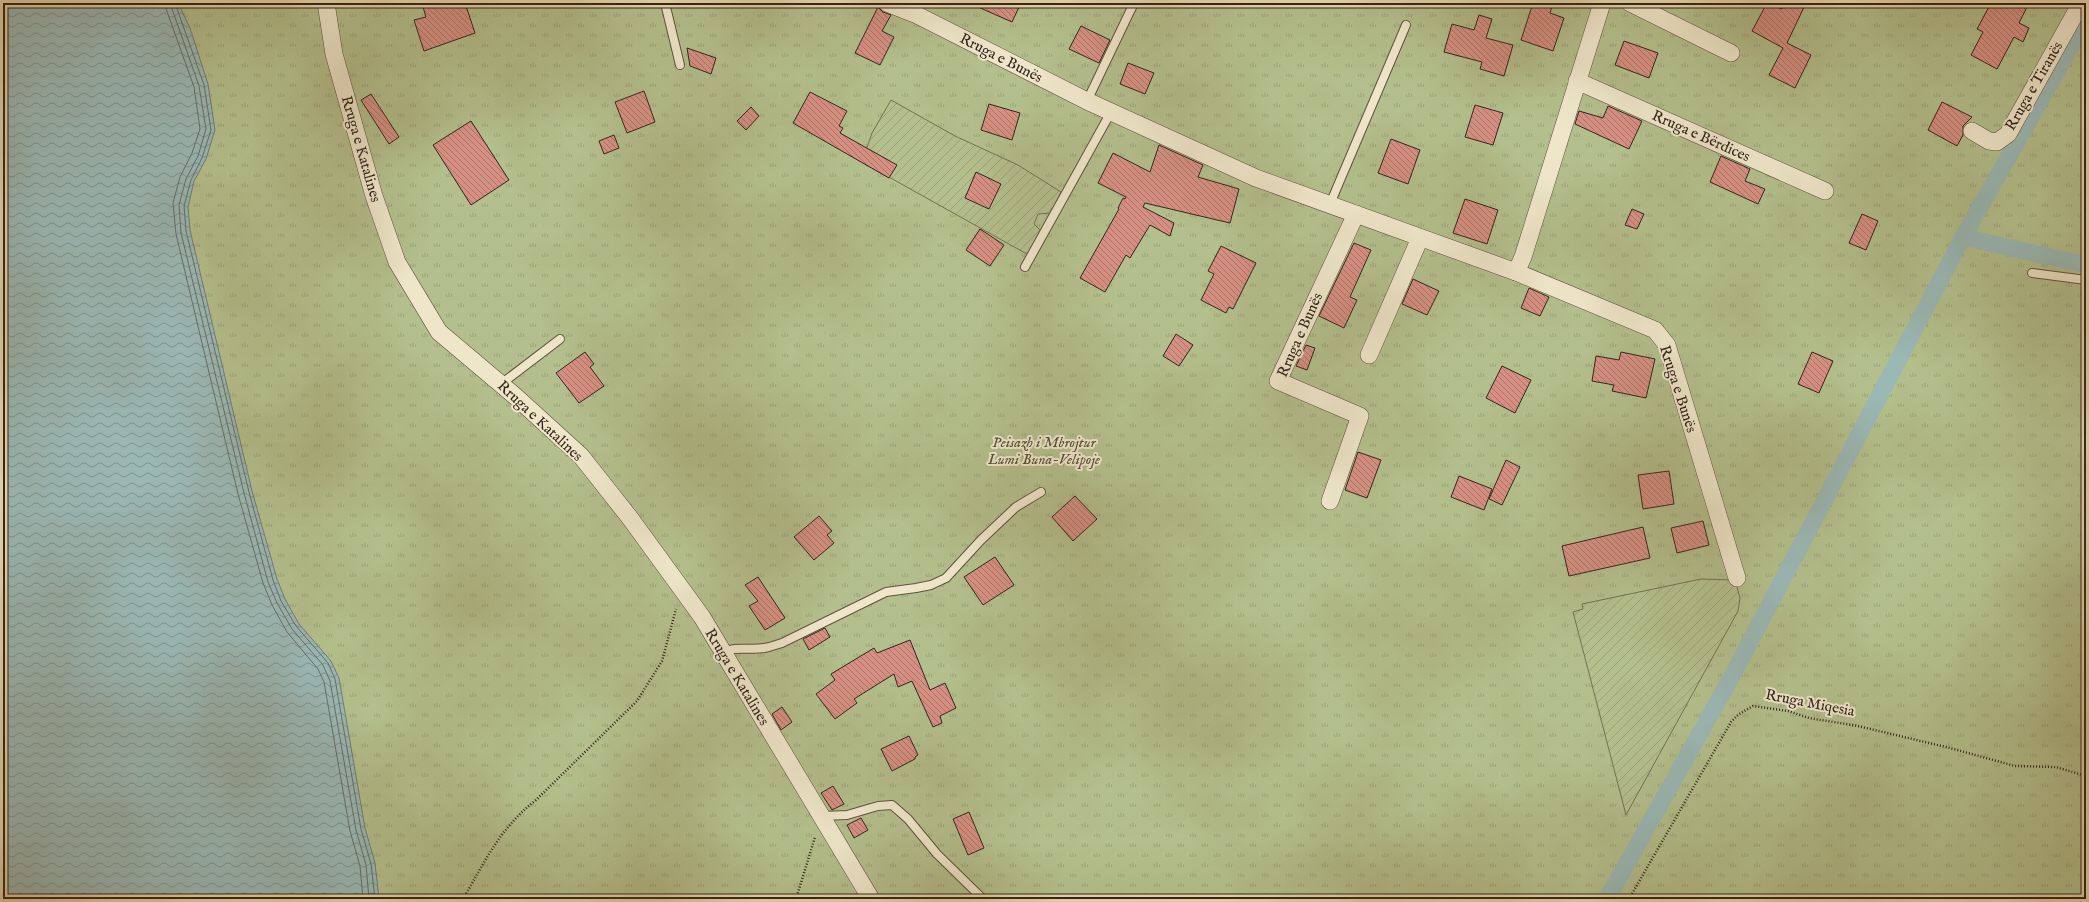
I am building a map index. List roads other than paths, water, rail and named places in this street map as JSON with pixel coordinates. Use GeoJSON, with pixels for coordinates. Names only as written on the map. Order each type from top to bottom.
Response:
{"type":"FeatureCollection","features":[{"type":"Feature","properties":{"kind":"street","name":"Rruga e Katalines"},"geometry":{"type":"LineString","coordinates":[[326,3],[334,54],[374,196],[397,262],[439,332],[501,384],[581,456],[630,518],[702,617],[871,899]]}},
{"type":"Feature","properties":{"kind":"street","name":"Rruga e Bunës"},"geometry":{"type":"LineString","coordinates":[[887,3],[916,9],[1087,101],[1256,178],[1516,272],[1655,330],[1667,345],[1736,578]]}},
{"type":"Feature","properties":{"kind":"street"},"geometry":{"type":"LineString","coordinates":[[1516,272],[1523,257],[1602,3]]}},
{"type":"Feature","properties":{"kind":"street"},"geometry":{"type":"LineString","coordinates":[[1630,3],[1731,53]]}},
{"type":"Feature","properties":{"kind":"street","name":"Rruga e Tiranës"},"geometry":{"type":"LineString","coordinates":[[1972,131],[1989,141],[1997,142],[2008,134],[2081,3]]}},
{"type":"Feature","properties":{"kind":"street","name":"Rruga e Bërdices"},"geometry":{"type":"LineString","coordinates":[[1577,81],[1825,191]]}},
{"type":"Feature","properties":{"kind":"street","name":"Rruga e Bunës"},"geometry":{"type":"LineString","coordinates":[[1330,501],[1360,416],[1278,381],[1356,214]]}},
{"type":"Feature","properties":{"kind":"street"},"geometry":{"type":"LineString","coordinates":[[1369,355],[1420,238]]}},
{"type":"Feature","properties":{"kind":"lane"},"geometry":{"type":"LineString","coordinates":[[666,3],[680,65]]}},
{"type":"Feature","properties":{"kind":"lane"},"geometry":{"type":"LineString","coordinates":[[1087,101],[1134,3]]}},
{"type":"Feature","properties":{"kind":"lane"},"geometry":{"type":"LineString","coordinates":[[1330,204],[1406,25]]}},
{"type":"Feature","properties":{"kind":"lane"},"geometry":{"type":"LineString","coordinates":[[1025,267],[1111,112]]}},
{"type":"Feature","properties":{"kind":"lane"},"geometry":{"type":"LineString","coordinates":[[2032,273],[2086,280]]}},
{"type":"Feature","properties":{"kind":"lane"},"geometry":{"type":"LineString","coordinates":[[501,384],[560,339]]}},
{"type":"Feature","properties":{"kind":"lane"},"geometry":{"type":"LineString","coordinates":[[723,653],[728,650],[738,648],[765,648],[782,643],[886,592],[931,585],[946,578],[981,540],[1016,507],[1041,492]]}},
{"type":"Feature","properties":{"kind":"lane"},"geometry":{"type":"LineString","coordinates":[[820,816],[847,815],[878,806],[892,805],[908,818],[937,854],[983,899]]}},
{"type":"Feature","properties":{"kind":"water"},"geometry":{"type":"Polygon","coordinates":[[[3,3],[178,3],[190,28],[208,84],[215,130],[206,159],[194,181],[188,207],[190,230],[252,491],[277,579],[285,599],[299,624],[331,661],[339,678],[365,828],[375,863],[379,899],[3,899],[3,3]]]}},
{"type":"Feature","properties":{"kind":"waterway"},"geometry":{"type":"LineString","coordinates":[[1607,899],[1732,676],[1963,237],[2086,20]]}},
{"type":"Feature","properties":{"kind":"waterway"},"geometry":{"type":"LineString","coordinates":[[1963,237],[2086,265]]}},
{"type":"Feature","properties":{"kind":"park label","name":"Peisazh i Mbrojtur Lumi Buna-Velipoje"},"geometry":{"type":"Point","coordinates":[1044,450]}}]}
